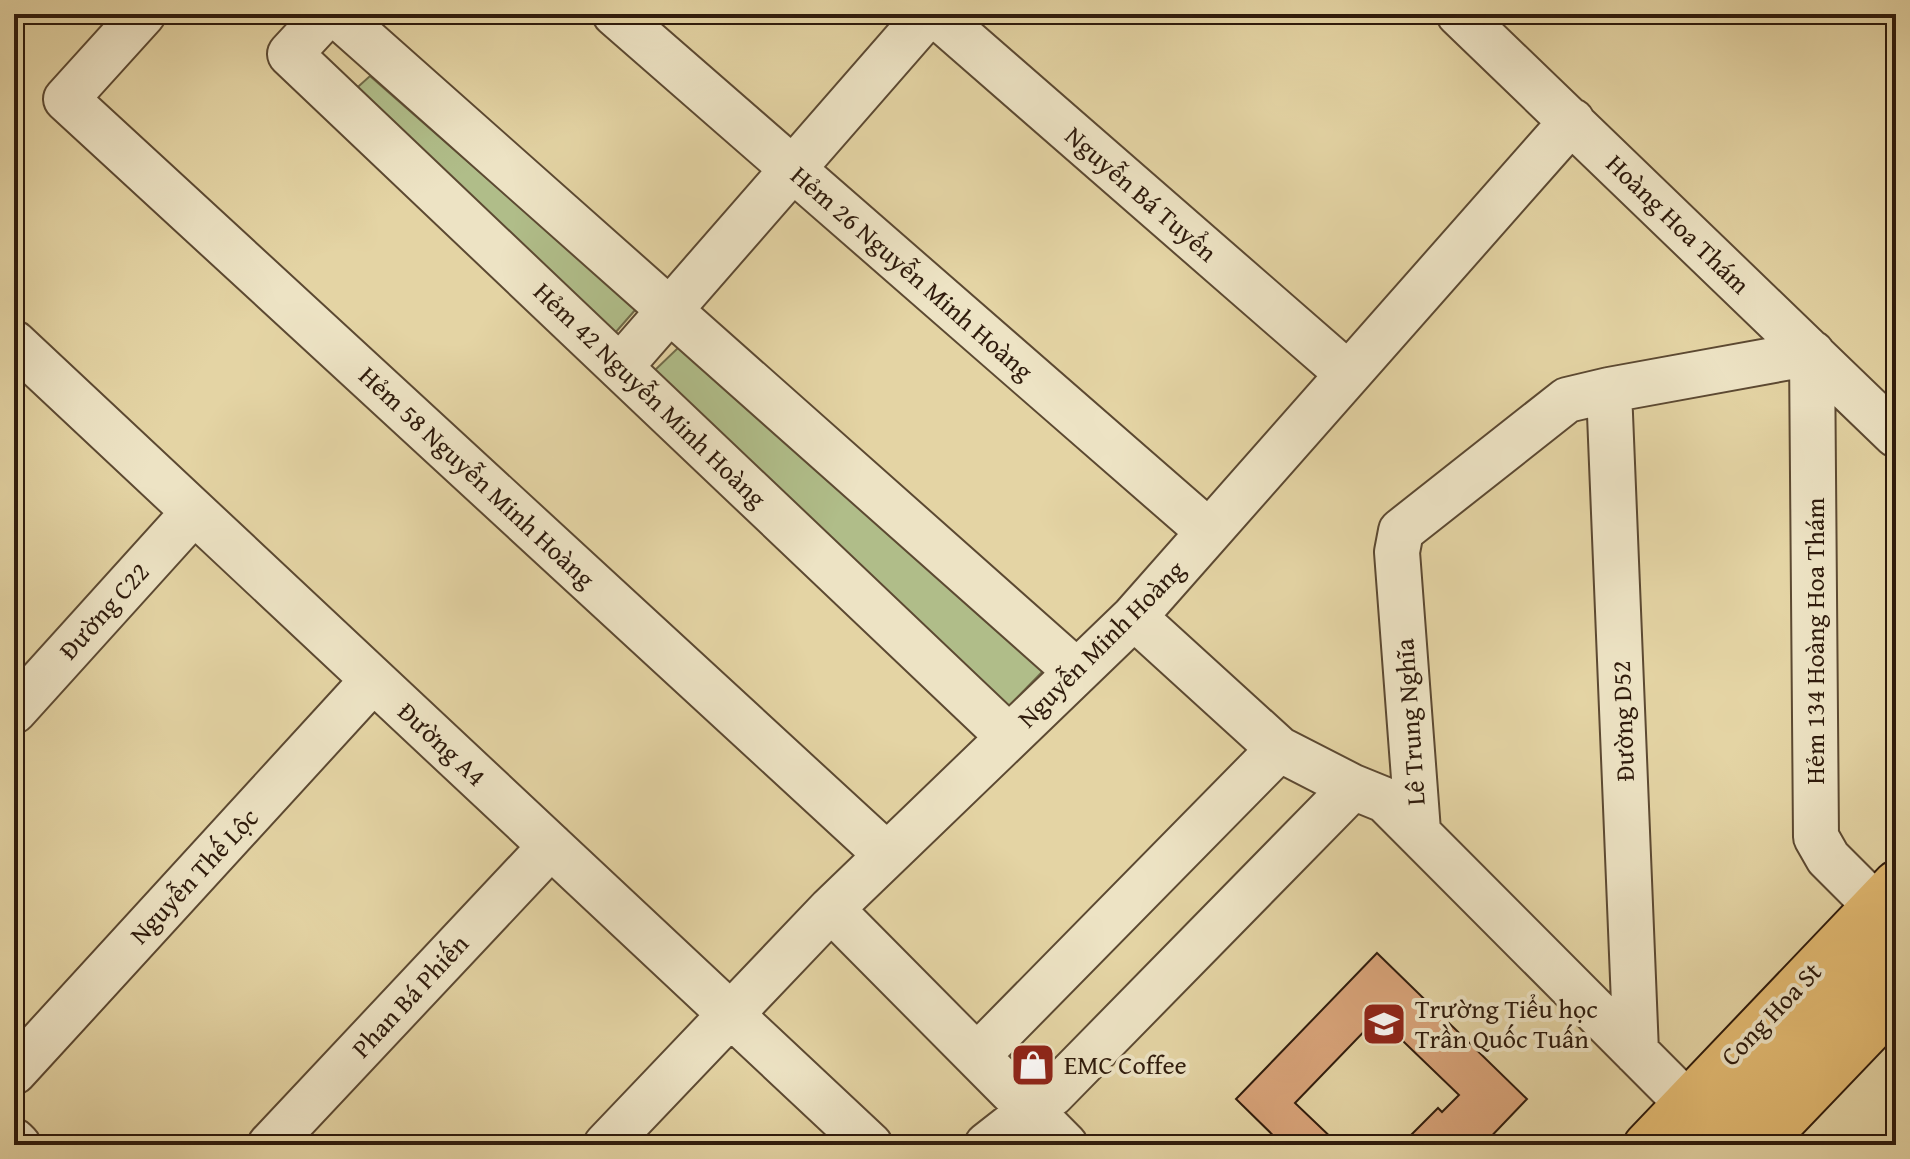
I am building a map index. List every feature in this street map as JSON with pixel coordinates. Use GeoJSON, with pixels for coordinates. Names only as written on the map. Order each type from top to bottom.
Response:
{"type":"FeatureCollection","features":[{"type":"Feature","properties":{"kind":"main road","name":"Cong Hoa St"},"geometry":{"type":"LineString","coordinates":[[1646,1145],[1886,894]]}},
{"type":"Feature","properties":{"kind":"main road"},"geometry":{"type":"LineString","coordinates":[[1703,1145],[1896,944]]}},
{"type":"Feature","properties":{"kind":"main road"},"geometry":{"type":"LineString","coordinates":[[1760,1145],[1896,1003]]}},
{"type":"Feature","properties":{"kind":"street","name":"Hẻm 58 Nguyễn Minh Hoàng"},"geometry":{"type":"LineString","coordinates":[[143,14],[66,99],[887,855]]}},
{"type":"Feature","properties":{"kind":"street","name":"Hẻm 42 Nguyễn Minh Hoàng"},"geometry":{"type":"LineString","coordinates":[[327,14],[290,54],[1009,737]]}},
{"type":"Feature","properties":{"kind":"street"},"geometry":{"type":"LineString","coordinates":[[336,14],[1077,672]]}},
{"type":"Feature","properties":{"kind":"street","name":"Hẻm 26 Nguyễn Minh Hoàng"},"geometry":{"type":"LineString","coordinates":[[615,14],[1209,532]]}},
{"type":"Feature","properties":{"kind":"street"},"geometry":{"type":"LineString","coordinates":[[620,367],[928,14]]}},
{"type":"Feature","properties":{"kind":"street","name":"Nguyễn Bá Tuyển"},"geometry":{"type":"LineString","coordinates":[[935,14],[1348,374]]}},
{"type":"Feature","properties":{"kind":"street","name":"Hoàng Hoa Thám"},"geometry":{"type":"LineString","coordinates":[[1459,14],[1896,435]]}},
{"type":"Feature","properties":{"kind":"street","name":"Nguyễn Minh Hoàng"},"geometry":{"type":"LineString","coordinates":[[606,1145],[831,909],[1134,617],[1572,121]]}},
{"type":"Feature","properties":{"kind":"street","name":"Đường A4"},"geometry":{"type":"LineString","coordinates":[[14,343],[870,1145]]}},
{"type":"Feature","properties":{"kind":"street","name":"Lê Trung Nghĩa"},"geometry":{"type":"LineString","coordinates":[[1418,831],[1397,552],[1401,531],[1557,407],[1579,396],[1812,353]]}},
{"type":"Feature","properties":{"kind":"street","name":"Hẻm 134 Hoàng Hoa Thám"},"geometry":{"type":"LineString","coordinates":[[1812,353],[1816,837],[1828,858],[1886,894]]}},
{"type":"Feature","properties":{"kind":"street","name":"Đường D52"},"geometry":{"type":"LineString","coordinates":[[1609,390],[1636,1052]]}},
{"type":"Feature","properties":{"kind":"street","name":"Đường C22"},"geometry":{"type":"LineString","coordinates":[[14,711],[194,512]]}},
{"type":"Feature","properties":{"kind":"street","name":"Lê Trung Nghĩa"},"geometry":{"type":"LineString","coordinates":[[1134,617],[1279,749],[1385,800],[1418,831]]}},
{"type":"Feature","properties":{"kind":"street","name":"Nguyễn Thế Lộc"},"geometry":{"type":"LineString","coordinates":[[14,1072],[373,680]]}},
{"type":"Feature","properties":{"kind":"street"},"geometry":{"type":"LineString","coordinates":[[977,1056],[1279,749]]}},
{"type":"Feature","properties":{"kind":"street"},"geometry":{"type":"LineString","coordinates":[[987,1145],[1052,1094],[1353,787]]}},
{"type":"Feature","properties":{"kind":"street"},"geometry":{"type":"LineString","coordinates":[[1418,831],[1687,1103]]}},
{"type":"Feature","properties":{"kind":"street","name":"Phan Bá Phiến"},"geometry":{"type":"LineString","coordinates":[[270,1145],[551,846]]}},
{"type":"Feature","properties":{"kind":"street"},"geometry":{"type":"LineString","coordinates":[[831,909],[1065,1145]]}},
{"type":"Feature","properties":{"kind":"green space"},"geometry":{"type":"Polygon","coordinates":[[[370,76],[636,309],[615,333],[350,94],[370,76]]]}},
{"type":"Feature","properties":{"kind":"green space"},"geometry":{"type":"Polygon","coordinates":[[[681,345],[1044,670],[1007,708],[654,371],[681,345]]]}},
{"type":"Feature","properties":{"kind":"building"},"geometry":{"type":"Polygon","coordinates":[[[1377,953],[1527,1099],[1483,1145],[1401,1145],[1438,1108],[1442,1112],[1459,1095],[1378,1017],[1295,1103],[1339,1145],[1283,1145],[1236,1099],[1377,953]]]}},
{"type":"Feature","properties":{"kind":"place","name":"Trường Tiểu học Trần Quốc Tuấn"},"geometry":{"type":"Point","coordinates":[1384,1024]}},
{"type":"Feature","properties":{"kind":"place","name":"EMC Coffee"},"geometry":{"type":"Point","coordinates":[1033,1065]}}]}
